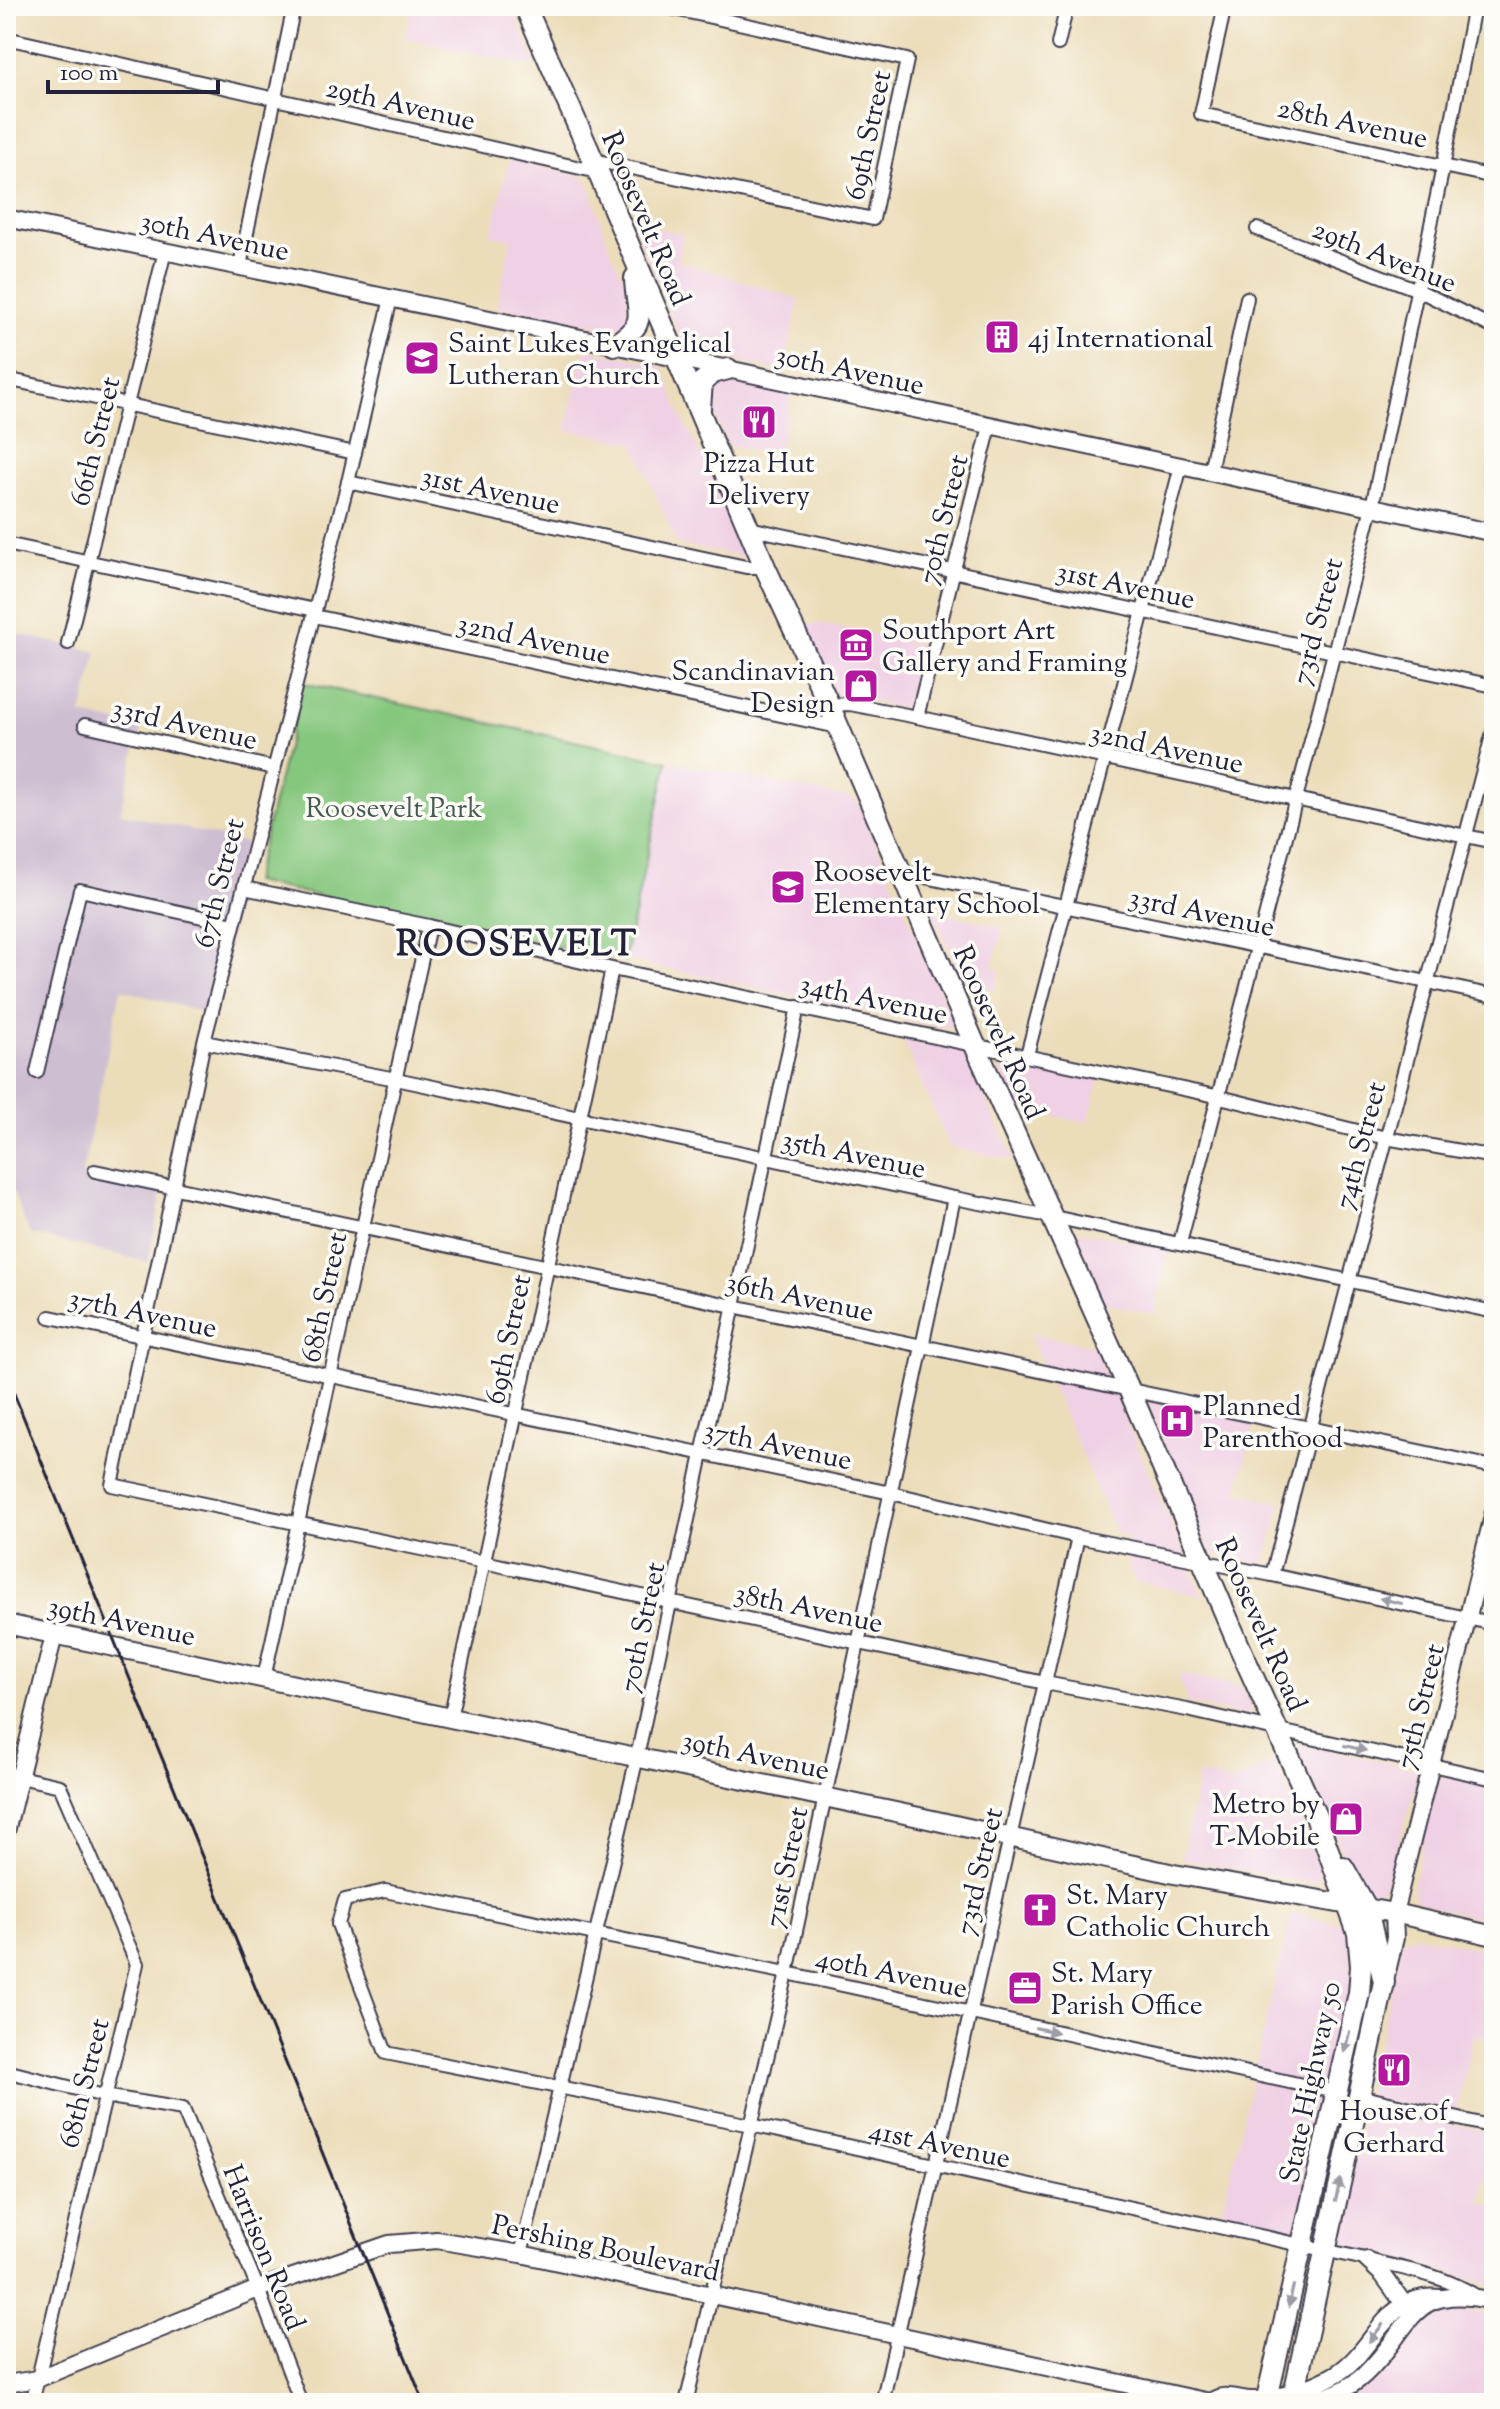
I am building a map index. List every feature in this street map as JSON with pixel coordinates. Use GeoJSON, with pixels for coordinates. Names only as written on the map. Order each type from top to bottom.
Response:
{"type":"FeatureCollection","features":[{"type":"Feature","properties":{"kind":"main road","name":"Roosevelt Road"},"geometry":{"type":"LineString","coordinates":[[525,6],[765,567],[829,705],[1049,1216],[1129,1389],[1315,1814]]}},
{"type":"Feature","properties":{"kind":"main road"},"geometry":{"type":"LineString","coordinates":[[614,345],[632,333],[639,321],[635,291],[636,262]]}},
{"type":"Feature","properties":{"kind":"main road"},"geometry":{"type":"LineString","coordinates":[[699,412],[702,382],[713,373],[728,369]]}},
{"type":"Feature","properties":{"kind":"main road","name":"39th Avenue"},"geometry":{"type":"LineString","coordinates":[[6,1624],[1174,1874],[1394,1913],[1494,1936]]}},
{"type":"Feature","properties":{"kind":"main road","name":"State Highway 50"},"geometry":{"type":"LineString","coordinates":[[1298,2399],[1324,2250],[1384,1982],[1373,1935],[1315,1814]]}},
{"type":"Feature","properties":{"kind":"main road","name":"State Highway 50"},"geometry":{"type":"LineString","coordinates":[[1267,2400],[1359,1993],[1361,1966],[1357,1907]]}},
{"type":"Feature","properties":{"kind":"street"},"geometry":{"type":"LineString","coordinates":[[240,266],[294,6]]}},
{"type":"Feature","properties":{"kind":"street","name":"69th Street"},"geometry":{"type":"LineString","coordinates":[[661,6],[907,60],[873,219]]}},
{"type":"Feature","properties":{"kind":"street"},"geometry":{"type":"LineString","coordinates":[[1058,44],[1067,6]]}},
{"type":"Feature","properties":{"kind":"street","name":"28th Avenue"},"geometry":{"type":"LineString","coordinates":[[1225,6],[1201,114],[1494,177]]}},
{"type":"Feature","properties":{"kind":"street","name":"73rd Street"},"geometry":{"type":"LineString","coordinates":[[1180,1243],[1372,507],[1474,6]]}},
{"type":"Feature","properties":{"kind":"street","name":"29th Avenue"},"geometry":{"type":"LineString","coordinates":[[6,38],[275,99],[595,166],[873,219]]}},
{"type":"Feature","properties":{"kind":"street","name":"30th Avenue"},"geometry":{"type":"LineString","coordinates":[[6,218],[1494,533]]}},
{"type":"Feature","properties":{"kind":"street","name":"29th Avenue"},"geometry":{"type":"LineString","coordinates":[[1257,229],[1418,290],[1494,328]]}},
{"type":"Feature","properties":{"kind":"street","name":"66th Street"},"geometry":{"type":"LineString","coordinates":[[68,643],[165,251]]}},
{"type":"Feature","properties":{"kind":"street","name":"67th Street"},"geometry":{"type":"LineString","coordinates":[[112,1485],[204,1042],[348,482],[391,298]]}},
{"type":"Feature","properties":{"kind":"street"},"geometry":{"type":"LineString","coordinates":[[1210,471],[1247,298]]}},
{"type":"Feature","properties":{"kind":"street"},"geometry":{"type":"LineString","coordinates":[[6,379],[355,453]]}},
{"type":"Feature","properties":{"kind":"street","name":"70th Street"},"geometry":{"type":"LineString","coordinates":[[917,717],[990,426]]}},
{"type":"Feature","properties":{"kind":"street"},"geometry":{"type":"LineString","coordinates":[[1027,1055],[1181,466]]}},
{"type":"Feature","properties":{"kind":"street","name":"31st Avenue"},"geometry":{"type":"LineString","coordinates":[[348,482],[732,564],[765,567]]}},
{"type":"Feature","properties":{"kind":"street","name":"31st Avenue"},"geometry":{"type":"LineString","coordinates":[[749,528],[1494,686]]}},
{"type":"Feature","properties":{"kind":"street","name":"32nd Avenue"},"geometry":{"type":"LineString","coordinates":[[6,544],[838,727]]}},
{"type":"Feature","properties":{"kind":"street","name":"32nd Avenue"},"geometry":{"type":"LineString","coordinates":[[829,705],[850,704],[917,717],[1494,842]]}},
{"type":"Feature","properties":{"kind":"street","name":"33rd Avenue"},"geometry":{"type":"LineString","coordinates":[[85,725],[274,768]]}},
{"type":"Feature","properties":{"kind":"street","name":"74th Street"},"geometry":{"type":"LineString","coordinates":[[1272,1575],[1494,728]]}},
{"type":"Feature","properties":{"kind":"street","name":"33rd Avenue"},"geometry":{"type":"LineString","coordinates":[[901,872],[1494,996]]}},
{"type":"Feature","properties":{"kind":"street","name":"34th Avenue"},"geometry":{"type":"LineString","coordinates":[[244,888],[429,926],[612,969],[974,1043],[1216,1096],[1386,1138],[1494,1157]]}},
{"type":"Feature","properties":{"kind":"street"},"geometry":{"type":"LineString","coordinates":[[37,1072],[80,890],[234,924]]}},
{"type":"Feature","properties":{"kind":"street","name":"68th Street"},"geometry":{"type":"LineString","coordinates":[[264,1678],[429,926]]}},
{"type":"Feature","properties":{"kind":"street","name":"69th Street"},"geometry":{"type":"LineString","coordinates":[[450,1718],[612,969]]}},
{"type":"Feature","properties":{"kind":"street","name":"70th Street"},"geometry":{"type":"LineString","coordinates":[[521,2254],[637,1757],[798,1007]]}},
{"type":"Feature","properties":{"kind":"street","name":"35th Avenue"},"geometry":{"type":"LineString","coordinates":[[204,1042],[579,1117],[1494,1312]]}},
{"type":"Feature","properties":{"kind":"street","name":"36th Avenue"},"geometry":{"type":"LineString","coordinates":[[95,1171],[1494,1467]]}},
{"type":"Feature","properties":{"kind":"street","name":"71st Street"},"geometry":{"type":"LineString","coordinates":[[686,2403],[787,1973],[954,1198]]}},
{"type":"Feature","properties":{"kind":"street","name":"37th Avenue"},"geometry":{"type":"LineString","coordinates":[[50,1317],[704,1453],[1078,1537],[1272,1575],[1494,1624]]}},
{"type":"Feature","properties":{"kind":"street","name":"38th Avenue"},"geometry":{"type":"LineString","coordinates":[[112,1485],[1494,1779]]}},
{"type":"Feature","properties":{"kind":"street","name":"75th Street"},"geometry":{"type":"LineString","coordinates":[[1384,1982],[1395,1938],[1394,1913],[1494,1512]]}},
{"type":"Feature","properties":{"kind":"street","name":"73rd Street"},"geometry":{"type":"LineString","coordinates":[[882,2403],[1078,1537]]}},
{"type":"Feature","properties":{"kind":"street"},"geometry":{"type":"LineString","coordinates":[[6,1832],[13,1776],[54,1635]]}},
{"type":"Feature","properties":{"kind":"street","name":"68th Street"},"geometry":{"type":"LineString","coordinates":[[13,1776],[60,1786],[137,1964],[32,2403]]}},
{"type":"Feature","properties":{"kind":"street","name":"40th Avenue"},"geometry":{"type":"LineString","coordinates":[[386,2053],[338,1924],[345,1900],[385,1891],[787,1973],[1335,2092]]}},
{"type":"Feature","properties":{"kind":"street","name":"75th Street"},"geometry":{"type":"LineString","coordinates":[[1361,1966],[1373,1935],[1394,1913]]}},
{"type":"Feature","properties":{"kind":"street","name":"41st Avenue"},"geometry":{"type":"LineString","coordinates":[[386,2053],[751,2125],[1324,2250],[1445,2280],[1487,2300]]}},
{"type":"Feature","properties":{"kind":"street"},"geometry":{"type":"LineString","coordinates":[[6,2071],[104,2096]]}},
{"type":"Feature","properties":{"kind":"street","name":"Harrison Road"},"geometry":{"type":"LineString","coordinates":[[104,2096],[183,2109],[258,2289],[301,2403]]}},
{"type":"Feature","properties":{"kind":"street"},"geometry":{"type":"LineString","coordinates":[[1359,2096],[1494,2127]]}},
{"type":"Feature","properties":{"kind":"street","name":"Pershing Boulevard"},"geometry":{"type":"LineString","coordinates":[[6,2384],[37,2379],[258,2289],[389,2244],[437,2240],[521,2254],[1213,2402],[1222,2395],[1252,2400],[1298,2399],[1347,2366],[1408,2310],[1457,2295],[1487,2300]]}},
{"type":"Feature","properties":{"kind":"street"},"geometry":{"type":"LineString","coordinates":[[1367,2260],[1383,2275],[1408,2310]]}},
{"type":"Feature","properties":{"kind":"shaded area"},"geometry":{"type":"Polygon","coordinates":[[[413,6],[511,6],[536,65],[519,64],[405,38],[413,6]]]}},
{"type":"Feature","properties":{"kind":"shaded area"},"geometry":{"type":"Polygon","coordinates":[[[509,159],[578,175],[588,182],[609,246],[627,286],[630,321],[620,328],[609,328],[497,307],[511,239],[491,235],[509,159]]]}},
{"type":"Feature","properties":{"kind":"shaded area"},"geometry":{"type":"Polygon","coordinates":[[[632,222],[683,234],[678,261],[799,299],[784,372],[686,346],[632,222]]]}},
{"type":"Feature","properties":{"kind":"shaded area"},"geometry":{"type":"Polygon","coordinates":[[[585,349],[662,367],[681,415],[744,541],[747,550],[744,557],[677,544],[634,443],[566,430],[585,349]]]}},
{"type":"Feature","properties":{"kind":"shaded area"},"geometry":{"type":"Polygon","coordinates":[[[724,378],[793,391],[778,455],[728,445],[707,397],[708,387],[724,378]]]}},
{"type":"Feature","properties":{"kind":"shaded area"},"geometry":{"type":"Polygon","coordinates":[[[806,624],[824,624],[927,646],[913,704],[905,709],[835,693],[806,624]]]}},
{"type":"Feature","properties":{"kind":"shaded area"},"geometry":{"type":"Polygon","coordinates":[[[6,631],[97,652],[82,715],[141,728],[120,813],[247,843],[215,1016],[121,989],[82,1174],[162,1193],[148,1262],[30,1234],[6,1175],[6,631]]]}},
{"type":"Feature","properties":{"kind":"shaded area"},"geometry":{"type":"Polygon","coordinates":[[[668,761],[857,800],[953,1020],[952,1026],[940,1027],[624,960],[668,761]]]}},
{"type":"Feature","properties":{"kind":"shaded area"},"geometry":{"type":"Polygon","coordinates":[[[932,911],[1003,927],[993,966],[1000,971],[995,990],[964,984],[932,911]]]}},
{"type":"Feature","properties":{"kind":"shaded area"},"geometry":{"type":"Polygon","coordinates":[[[902,1037],[964,1052],[1014,1160],[949,1147],[902,1037]]]}},
{"type":"Feature","properties":{"kind":"shaded area"},"geometry":{"type":"Polygon","coordinates":[[[1006,1059],[1100,1077],[1088,1123],[1026,1110],[1017,1111],[1000,1069],[1002,1061],[1006,1059]]]}},
{"type":"Feature","properties":{"kind":"shaded area"},"geometry":{"type":"Polygon","coordinates":[[[1077,1231],[1169,1249],[1154,1314],[1101,1302],[1074,1238],[1077,1231]]]}},
{"type":"Feature","properties":{"kind":"shaded area"},"geometry":{"type":"Polygon","coordinates":[[[1029,1334],[1094,1346],[1202,1596],[1135,1581],[1124,1554],[1127,1536],[1116,1533],[1029,1334]]]}},
{"type":"Feature","properties":{"kind":"shaded area"},"geometry":{"type":"Polygon","coordinates":[[[1154,1400],[1255,1423],[1237,1493],[1281,1503],[1264,1565],[1211,1554],[1149,1413],[1148,1403],[1154,1400]]]}},
{"type":"Feature","properties":{"kind":"shaded area"},"geometry":{"type":"Polygon","coordinates":[[[1178,1674],[1243,1687],[1252,1708],[1251,1713],[1246,1716],[1188,1703],[1178,1674]]]}},
{"type":"Feature","properties":{"kind":"shaded area"},"geometry":{"type":"Polygon","coordinates":[[[1302,1744],[1417,1770],[1417,1782],[1392,1865],[1384,1885],[1377,1892],[1367,1893],[1359,1887],[1297,1751],[1302,1744]]]}},
{"type":"Feature","properties":{"kind":"shaded area"},"geometry":{"type":"Polygon","coordinates":[[[1275,1762],[1321,1866],[1317,1881],[1308,1883],[1182,1859],[1199,1774],[1234,1782],[1275,1762]]]}},
{"type":"Feature","properties":{"kind":"shaded area"},"geometry":{"type":"Polygon","coordinates":[[[1449,1775],[1494,1785],[1494,1922],[1421,1904],[1414,1895],[1413,1886],[1437,1780],[1449,1775]]]}},
{"type":"Feature","properties":{"kind":"shaded area"},"geometry":{"type":"Polygon","coordinates":[[[1291,1913],[1345,1925],[1353,1977],[1295,2233],[1220,2218],[1291,1913]]]}},
{"type":"Feature","properties":{"kind":"shaded area"},"geometry":{"type":"Polygon","coordinates":[[[1417,1935],[1494,1952],[1494,2040],[1473,2036],[1453,2124],[1494,2133],[1480,2202],[1494,2206],[1494,2285],[1335,2242],[1402,1940],[1417,1935]]]}},
{"type":"Feature","properties":{"kind":"shaded area"},"geometry":{"type":"Polygon","coordinates":[[[1461,2309],[1494,2315],[1494,2403],[1326,2403],[1413,2326],[1430,2316],[1461,2309]]]}},
{"type":"Feature","properties":{"kind":"green space","name":"Roosevelt Park"},"geometry":{"type":"Polygon","coordinates":[[[303,683],[668,761],[624,960],[253,882],[303,683]]]}},
{"type":"Feature","properties":{"kind":"railway"},"geometry":{"type":"LineString","coordinates":[[6,1374],[424,2403]]}},
{"type":"Feature","properties":{"kind":"place","name":"4j International"},"geometry":{"type":"Point","coordinates":[1002,337]}},
{"type":"Feature","properties":{"kind":"place","name":"Saint Lukes Evangelical Lutheran Church"},"geometry":{"type":"Point","coordinates":[422,358]}},
{"type":"Feature","properties":{"kind":"place","name":"Pizza Hut Delivery"},"geometry":{"type":"Point","coordinates":[759,422]}},
{"type":"Feature","properties":{"kind":"place","name":"Southport Art Gallery and Framing"},"geometry":{"type":"Point","coordinates":[856,645]}},
{"type":"Feature","properties":{"kind":"place","name":"Scandinavian Design"},"geometry":{"type":"Point","coordinates":[861,686]}},
{"type":"Feature","properties":{"kind":"place","name":"Roosevelt Elementary School"},"geometry":{"type":"Point","coordinates":[788,887]}},
{"type":"Feature","properties":{"kind":"place","name":"Planned Parenthood"},"geometry":{"type":"Point","coordinates":[1177,1421]}},
{"type":"Feature","properties":{"kind":"place","name":"Metro by T-Mobile"},"geometry":{"type":"Point","coordinates":[1346,1819]}},
{"type":"Feature","properties":{"kind":"place","name":"St. Mary Catholic Church"},"geometry":{"type":"Point","coordinates":[1040,1910]}},
{"type":"Feature","properties":{"kind":"place","name":"St. Mary Parish Office"},"geometry":{"type":"Point","coordinates":[1025,1988]}},
{"type":"Feature","properties":{"kind":"place","name":"House of Gerhard"},"geometry":{"type":"Point","coordinates":[1394,2070]}},
{"type":"Feature","properties":{"kind":"district","name":"ROOSEVELT"},"geometry":{"type":"Point","coordinates":[517,942]}}]}
